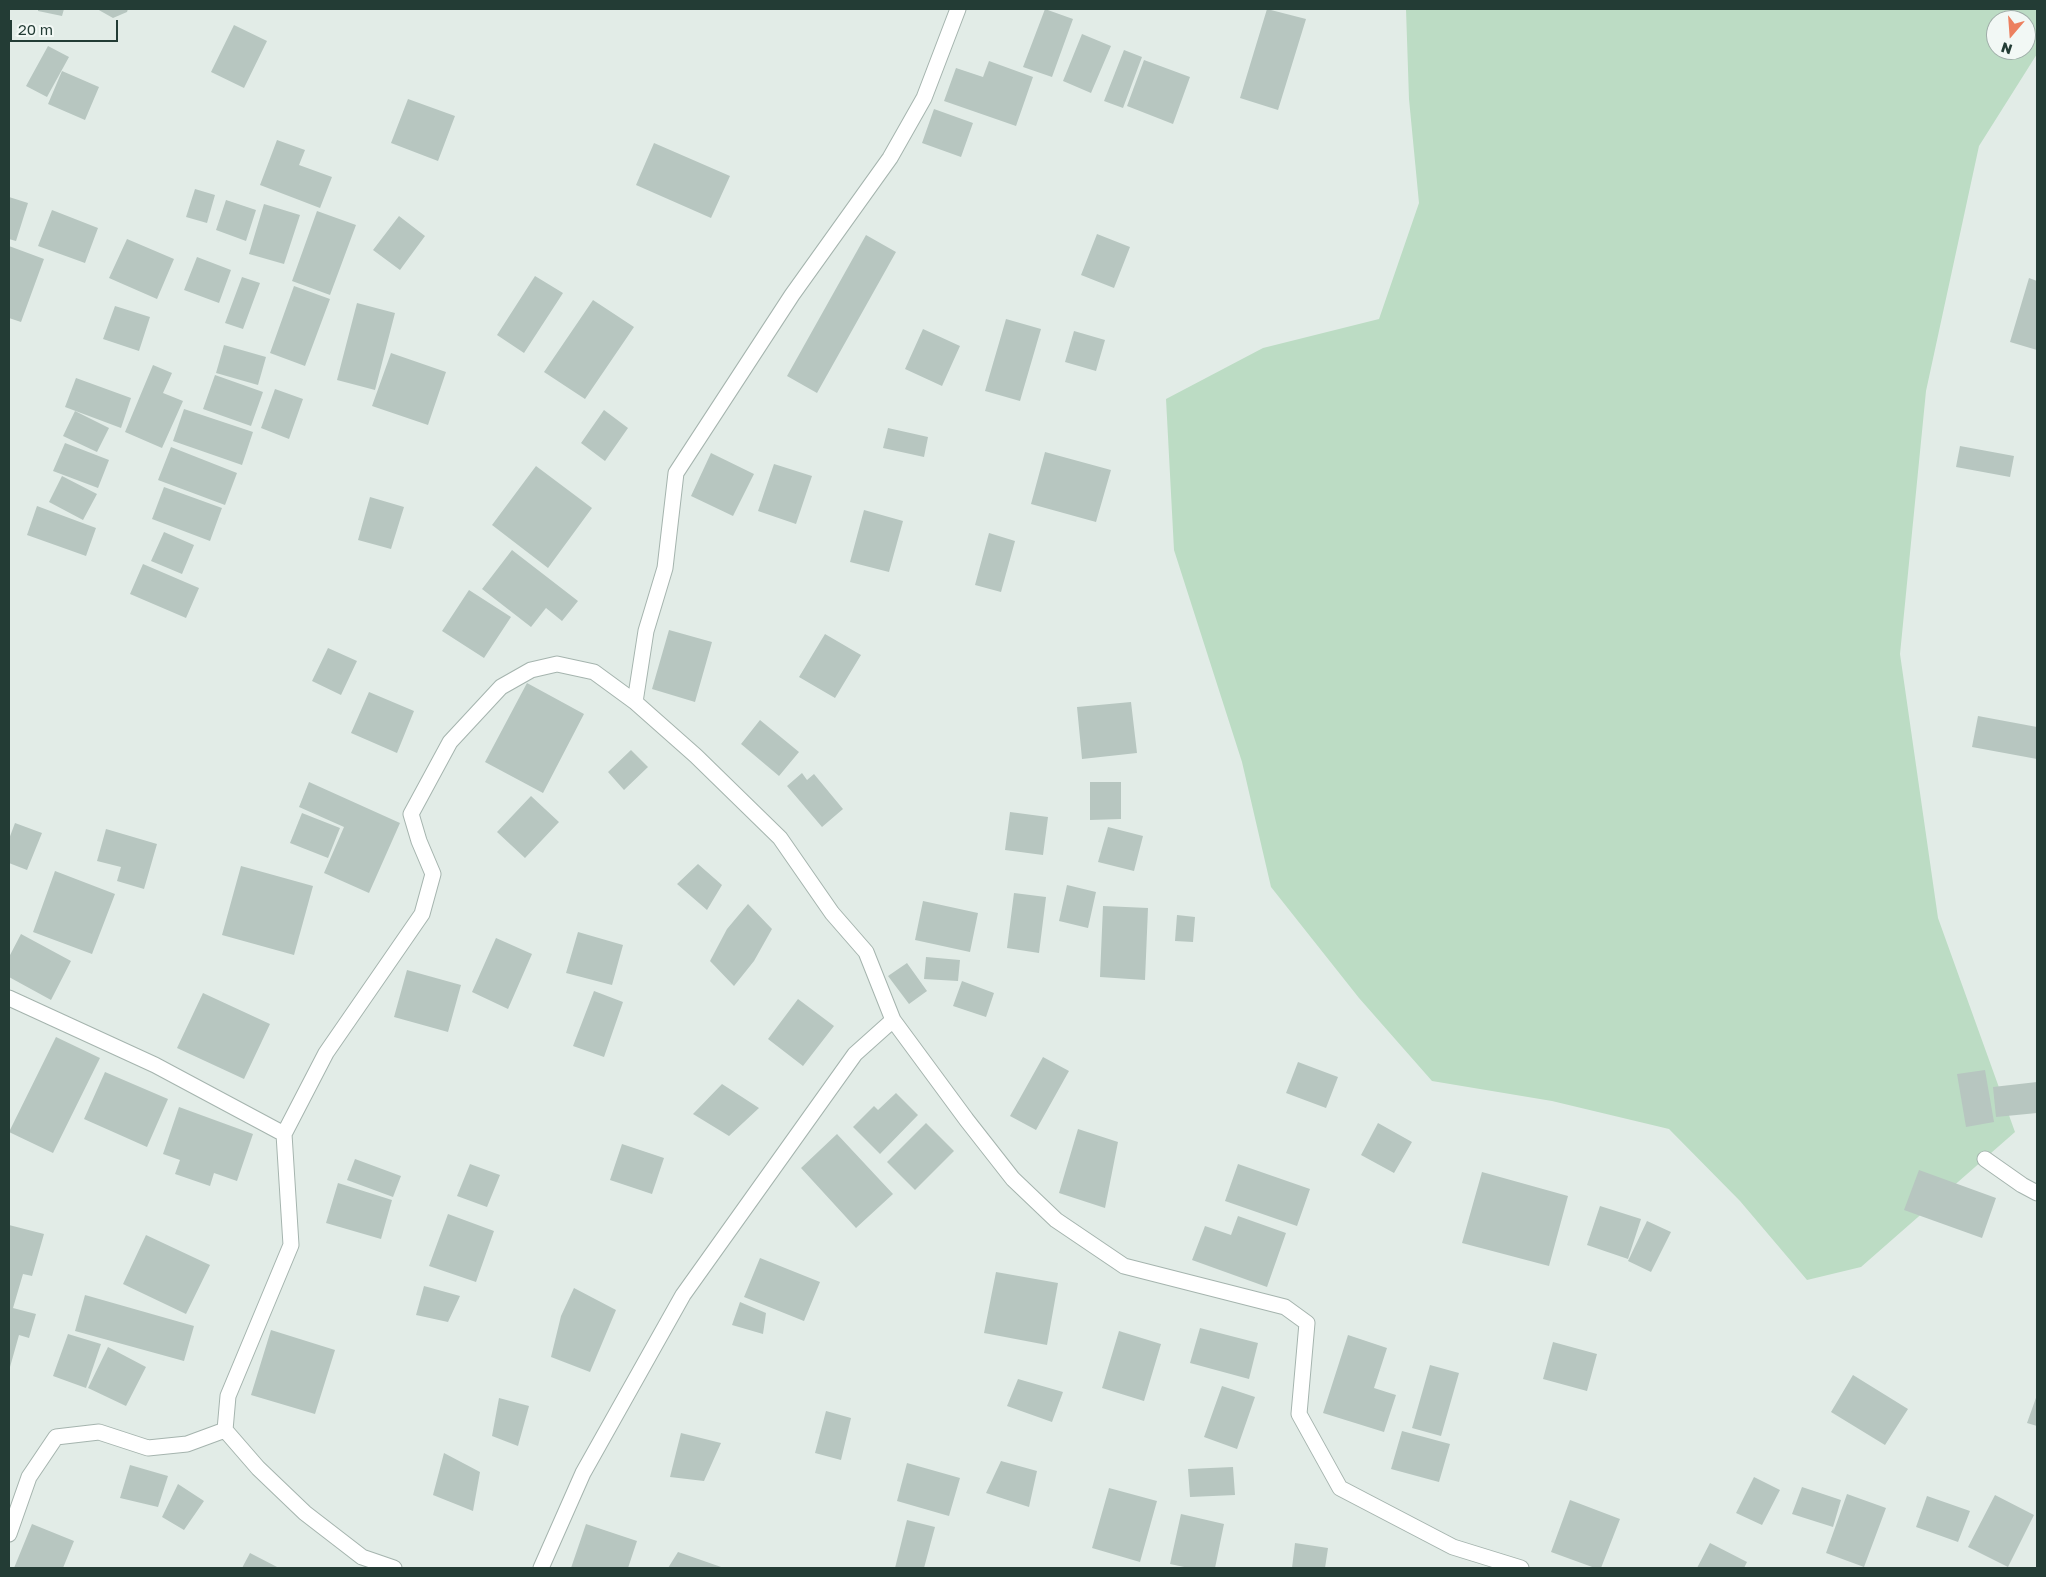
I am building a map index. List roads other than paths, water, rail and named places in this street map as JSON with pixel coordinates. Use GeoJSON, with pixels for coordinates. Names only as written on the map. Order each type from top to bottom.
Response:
{"type":"FeatureCollection","features":[{"type":"Feature","properties":{"kind":"street"},"geometry":{"type":"LineString","coordinates":[[635,702],[646,631],[665,568],[676,473],[792,295],[890,158],[924,98],[958,9]]}},
{"type":"Feature","properties":{"kind":"street"},"geometry":{"type":"LineString","coordinates":[[394,1568],[362,1557],[305,1514],[258,1468],[225,1430],[228,1396],[291,1245],[284,1134],[326,1053],[422,914],[433,874],[419,841],[411,814],[450,742],[501,687],[531,670],[557,664],[594,672],[635,702],[696,756],[780,838],[832,913],[866,952],[893,1020],[966,1119],[1014,1178],[1056,1220],[1124,1266],[1285,1307],[1307,1323],[1300,1414],[1340,1488],[1453,1548],[1521,1568]]}},
{"type":"Feature","properties":{"kind":"street"},"geometry":{"type":"LineString","coordinates":[[9,998],[155,1065],[284,1134]]}},
{"type":"Feature","properties":{"kind":"street"},"geometry":{"type":"LineString","coordinates":[[541,1568],[583,1474],[684,1295],[855,1054],[893,1020]]}},
{"type":"Feature","properties":{"kind":"street"},"geometry":{"type":"LineString","coordinates":[[1984,1159],[2037,1193]]}},
{"type":"Feature","properties":{"kind":"street"},"geometry":{"type":"LineString","coordinates":[[9,1534],[29,1477],[56,1437],[99,1432],[148,1448],[187,1444],[225,1430]]}}]}
